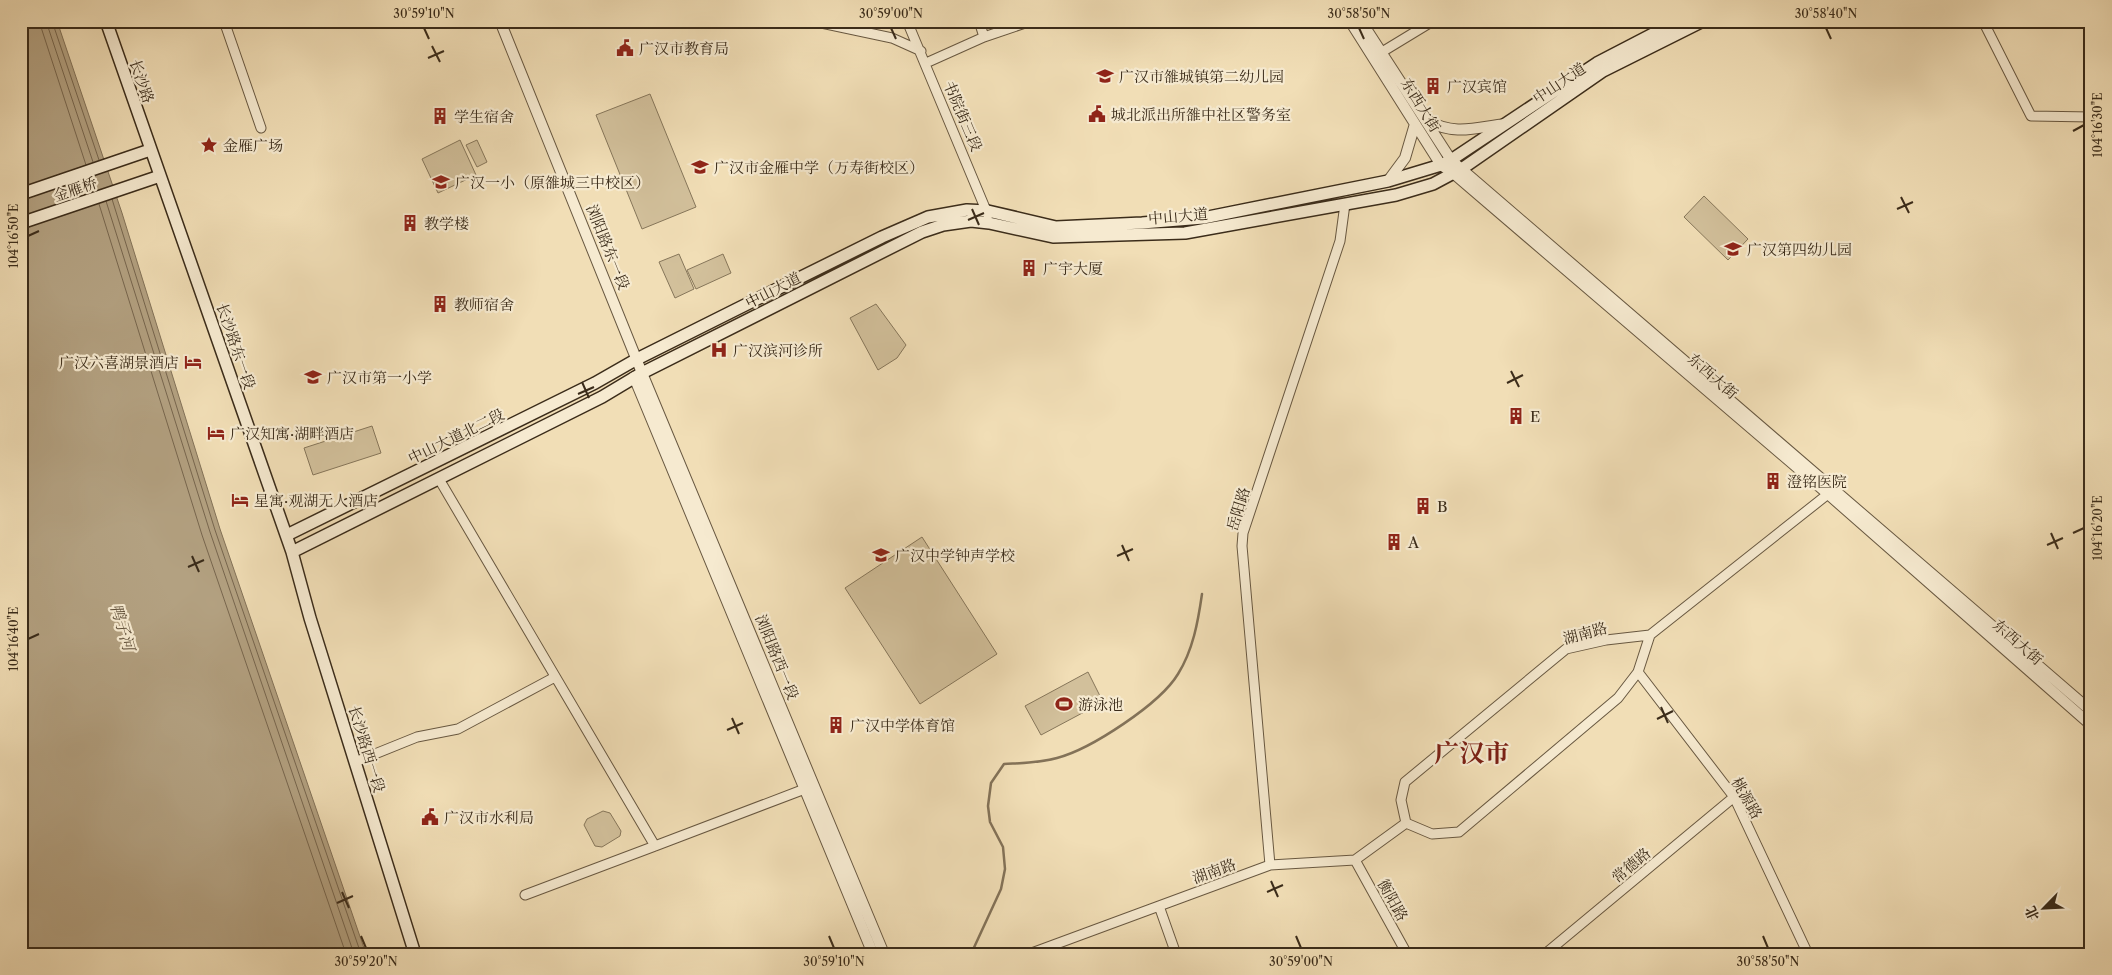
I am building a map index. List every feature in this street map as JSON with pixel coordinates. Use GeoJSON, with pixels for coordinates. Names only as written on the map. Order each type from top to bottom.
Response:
{"type":"FeatureCollection","features":[{"type":"Feature","properties":{"kind":"main road","name":"长沙路"},"geometry":{"type":"LineString","coordinates":[[106,21],[150,150]]}},
{"type":"Feature","properties":{"kind":"main road","name":"中山大道"},"geometry":{"type":"LineString","coordinates":[[637,359],[882,237],[928,217],[967,210],[988,211],[1056,227],[1151,223],[1203,218],[1388,181],[1446,162],[1597,63],[1678,21]]}},
{"type":"Feature","properties":{"kind":"main road","name":"中山大道"},"geometry":{"type":"LineString","coordinates":[[638,375],[922,232],[943,225],[971,221],[1053,237],[1185,232],[1396,195],[1433,184],[1458,171],[1604,71],[1703,21]]}},
{"type":"Feature","properties":{"kind":"main road","name":"金雁桥"},"geometry":{"type":"LineString","coordinates":[[21,194],[150,150]]}},
{"type":"Feature","properties":{"kind":"main road","name":"长沙路东一段"},"geometry":{"type":"LineString","coordinates":[[150,150],[292,552]]}},
{"type":"Feature","properties":{"kind":"main road","name":"金雁桥"},"geometry":{"type":"LineString","coordinates":[[21,224],[160,176]]}},
{"type":"Feature","properties":{"kind":"main road","name":"中山大道北二段"},"geometry":{"type":"LineString","coordinates":[[287,536],[595,384],[637,359]]}},
{"type":"Feature","properties":{"kind":"main road","name":"中山大道北二段"},"geometry":{"type":"LineString","coordinates":[[292,552],[602,397],[638,375]]}},
{"type":"Feature","properties":{"kind":"main road","name":"长沙路西一段"},"geometry":{"type":"LineString","coordinates":[[292,552],[310,618],[415,954]]}},
{"type":"Feature","properties":{"kind":"street"},"geometry":{"type":"LineString","coordinates":[[224,21],[261,128]]}},
{"type":"Feature","properties":{"kind":"street","name":"浏阳路东一段"},"geometry":{"type":"LineString","coordinates":[[500,21],[637,359],[638,375]]}},
{"type":"Feature","properties":{"kind":"street"},"geometry":{"type":"LineString","coordinates":[[812,21],[892,38],[921,51]]}},
{"type":"Feature","properties":{"kind":"street","name":"书院街三段"},"geometry":{"type":"LineString","coordinates":[[907,21],[988,211],[989,223]]}},
{"type":"Feature","properties":{"kind":"street"},"geometry":{"type":"LineString","coordinates":[[980,21],[984,37]]}},
{"type":"Feature","properties":{"kind":"street"},"geometry":{"type":"LineString","coordinates":[[926,62],[984,37],[1031,21]]}},
{"type":"Feature","properties":{"kind":"street","name":"东西大街"},"geometry":{"type":"LineString","coordinates":[[1350,21],[1415,124],[1446,162],[2089,709]]}},
{"type":"Feature","properties":{"kind":"street","name":"东西大街"},"geometry":{"type":"LineString","coordinates":[[1361,21],[1425,120],[1446,162]]}},
{"type":"Feature","properties":{"kind":"street"},"geometry":{"type":"LineString","coordinates":[[1382,52],[1433,21]]}},
{"type":"Feature","properties":{"kind":"street"},"geometry":{"type":"LineString","coordinates":[[1983,21],[2031,116],[2091,117]]}},
{"type":"Feature","properties":{"kind":"street"},"geometry":{"type":"LineString","coordinates":[[1425,120],[1443,129],[1455,131],[1505,124]]}},
{"type":"Feature","properties":{"kind":"street"},"geometry":{"type":"LineString","coordinates":[[1388,181],[1405,158],[1415,124]]}},
{"type":"Feature","properties":{"kind":"street","name":"东西大街"},"geometry":{"type":"LineString","coordinates":[[1458,171],[2091,725]]}},
{"type":"Feature","properties":{"kind":"street","name":"岳阳路"},"geometry":{"type":"LineString","coordinates":[[1270,865],[1242,546],[1243,533],[1340,241],[1345,204]]}},
{"type":"Feature","properties":{"kind":"street","name":"浏阳路西一段"},"geometry":{"type":"LineString","coordinates":[[638,375],[809,788],[884,954]]}},
{"type":"Feature","properties":{"kind":"street"},"geometry":{"type":"LineString","coordinates":[[439,479],[655,846]]}},
{"type":"Feature","properties":{"kind":"street"},"geometry":{"type":"LineString","coordinates":[[1355,860],[1406,823],[1432,834],[1459,832],[1618,698],[1638,672],[1650,635],[1828,494]]}},
{"type":"Feature","properties":{"kind":"street","name":"湖南路"},"geometry":{"type":"LineString","coordinates":[[1406,823],[1400,800],[1405,782],[1566,649],[1606,640],[1650,635]]}},
{"type":"Feature","properties":{"kind":"street","name":"桃源路"},"geometry":{"type":"LineString","coordinates":[[1638,672],[1734,797],[1808,954]]}},
{"type":"Feature","properties":{"kind":"street"},"geometry":{"type":"LineString","coordinates":[[355,762],[417,737],[458,729],[555,677]]}},
{"type":"Feature","properties":{"kind":"street"},"geometry":{"type":"LineString","coordinates":[[525,896],[809,788],[873,954]]}},
{"type":"Feature","properties":{"kind":"street","name":"常德路"},"geometry":{"type":"LineString","coordinates":[[1545,954],[1734,797]]}},
{"type":"Feature","properties":{"kind":"street","name":"湖南路"},"geometry":{"type":"LineString","coordinates":[[1030,954],[1270,865],[1355,860]]}},
{"type":"Feature","properties":{"kind":"street","name":"衡阳路"},"geometry":{"type":"LineString","coordinates":[[1355,860],[1407,954]]}},
{"type":"Feature","properties":{"kind":"street"},"geometry":{"type":"LineString","coordinates":[[1159,906],[1176,954]]}},
{"type":"Feature","properties":{"kind":"shaded area"},"geometry":{"type":"Polygon","coordinates":[[[650,94],[696,207],[642,229],[596,115],[650,94]]]}},
{"type":"Feature","properties":{"kind":"shaded area"},"geometry":{"type":"Polygon","coordinates":[[[460,140],[476,175],[438,193],[422,159],[460,140]]]}},
{"type":"Feature","properties":{"kind":"shaded area"},"geometry":{"type":"Polygon","coordinates":[[[477,140],[487,162],[477,167],[466,145],[477,140]]]}},
{"type":"Feature","properties":{"kind":"shaded area"},"geometry":{"type":"Polygon","coordinates":[[[1704,196],[1748,239],[1728,260],[1684,217],[1704,196]]]}},
{"type":"Feature","properties":{"kind":"shaded area"},"geometry":{"type":"Polygon","coordinates":[[[679,254],[694,289],[675,298],[659,262],[679,254]]]}},
{"type":"Feature","properties":{"kind":"shaded area"},"geometry":{"type":"Polygon","coordinates":[[[723,254],[731,273],[696,289],[687,270],[723,254]]]}},
{"type":"Feature","properties":{"kind":"shaded area"},"geometry":{"type":"Polygon","coordinates":[[[876,304],[906,345],[897,358],[878,370],[850,318],[876,304]]]}},
{"type":"Feature","properties":{"kind":"shaded area"},"geometry":{"type":"Polygon","coordinates":[[[372,426],[381,453],[313,475],[304,448],[372,426]]]}},
{"type":"Feature","properties":{"kind":"shaded area"},"geometry":{"type":"Polygon","coordinates":[[[922,537],[997,654],[920,704],[845,588],[922,537]]]}},
{"type":"Feature","properties":{"kind":"shaded area","name":"游泳池"},"geometry":{"type":"Polygon","coordinates":[[[1088,672],[1103,702],[1041,735],[1025,706],[1088,672]]]}},
{"type":"Feature","properties":{"kind":"shaded area"},"geometry":{"type":"Polygon","coordinates":[[[603,811],[610,813],[621,831],[620,836],[602,847],[595,846],[584,825],[587,819],[603,811]]]}},
{"type":"Feature","properties":{"kind":"water","name":"鸭子河"},"geometry":{"type":"Polygon","coordinates":[[[21,21],[57,21],[122,213],[220,529],[366,954],[22,954],[21,21]]]}},
{"type":"Feature","properties":{"kind":"waterway"},"geometry":{"type":"LineString","coordinates":[[971,954],[1001,889],[1005,869],[1003,847],[990,822],[988,806],[991,783],[1004,764],[1044,761],[1071,753],[1124,724],[1156,699],[1178,674],[1188,655],[1197,625],[1202,594]]}},
{"type":"Feature","properties":{"kind":"place","name":"广汉市教育局"},"geometry":{"type":"Point","coordinates":[625,48]}},
{"type":"Feature","properties":{"kind":"place","name":"广汉市雒城镇第二幼儿园"},"geometry":{"type":"Point","coordinates":[1105,76]}},
{"type":"Feature","properties":{"kind":"place","name":"广汉宾馆"},"geometry":{"type":"Point","coordinates":[1433,86]}},
{"type":"Feature","properties":{"kind":"place","name":"城北派出所雒中社区警务室"},"geometry":{"type":"Point","coordinates":[1097,114]}},
{"type":"Feature","properties":{"kind":"place","name":"学生宿舍"},"geometry":{"type":"Point","coordinates":[440,116]}},
{"type":"Feature","properties":{"kind":"place","name":"金雁广场"},"geometry":{"type":"Point","coordinates":[209,145]}},
{"type":"Feature","properties":{"kind":"place","name":"广汉市金雁中学（万寿街校区）"},"geometry":{"type":"Point","coordinates":[700,167]}},
{"type":"Feature","properties":{"kind":"place","name":"广汉一小（原雒城三中校区）"},"geometry":{"type":"Point","coordinates":[441,182]}},
{"type":"Feature","properties":{"kind":"place","name":"教学楼"},"geometry":{"type":"Point","coordinates":[410,223]}},
{"type":"Feature","properties":{"kind":"place","name":"广汉第四幼儿园"},"geometry":{"type":"Point","coordinates":[1733,249]}},
{"type":"Feature","properties":{"kind":"place","name":"广宇大厦"},"geometry":{"type":"Point","coordinates":[1029,268]}},
{"type":"Feature","properties":{"kind":"place","name":"教师宿舍"},"geometry":{"type":"Point","coordinates":[440,304]}},
{"type":"Feature","properties":{"kind":"place","name":"广汉滨河诊所"},"geometry":{"type":"Point","coordinates":[719,350]}},
{"type":"Feature","properties":{"kind":"place","name":"广汉六喜湖景酒店"},"geometry":{"type":"Point","coordinates":[193,362]}},
{"type":"Feature","properties":{"kind":"place","name":"广汉市第一小学"},"geometry":{"type":"Point","coordinates":[313,377]}},
{"type":"Feature","properties":{"kind":"place","name":"E"},"geometry":{"type":"Point","coordinates":[1516,416]}},
{"type":"Feature","properties":{"kind":"place","name":"广汉知寓·湖畔酒店"},"geometry":{"type":"Point","coordinates":[216,433]}},
{"type":"Feature","properties":{"kind":"place","name":"澄铭医院"},"geometry":{"type":"Point","coordinates":[1773,481]}},
{"type":"Feature","properties":{"kind":"place","name":"星寓·观湖无人酒店"},"geometry":{"type":"Point","coordinates":[240,500]}},
{"type":"Feature","properties":{"kind":"place","name":"B"},"geometry":{"type":"Point","coordinates":[1423,506]}},
{"type":"Feature","properties":{"kind":"place","name":"A"},"geometry":{"type":"Point","coordinates":[1394,542]}},
{"type":"Feature","properties":{"kind":"place","name":"广汉中学钟声学校"},"geometry":{"type":"Point","coordinates":[881,555]}},
{"type":"Feature","properties":{"kind":"place","name":"游泳池"},"geometry":{"type":"Point","coordinates":[1064,704]}},
{"type":"Feature","properties":{"kind":"place","name":"广汉中学体育馆"},"geometry":{"type":"Point","coordinates":[836,725]}},
{"type":"Feature","properties":{"kind":"place","name":"广汉市水利局"},"geometry":{"type":"Point","coordinates":[430,817]}},
{"type":"Feature","properties":{"kind":"district","name":"广汉市"},"geometry":{"type":"Point","coordinates":[1472,753]}}]}
